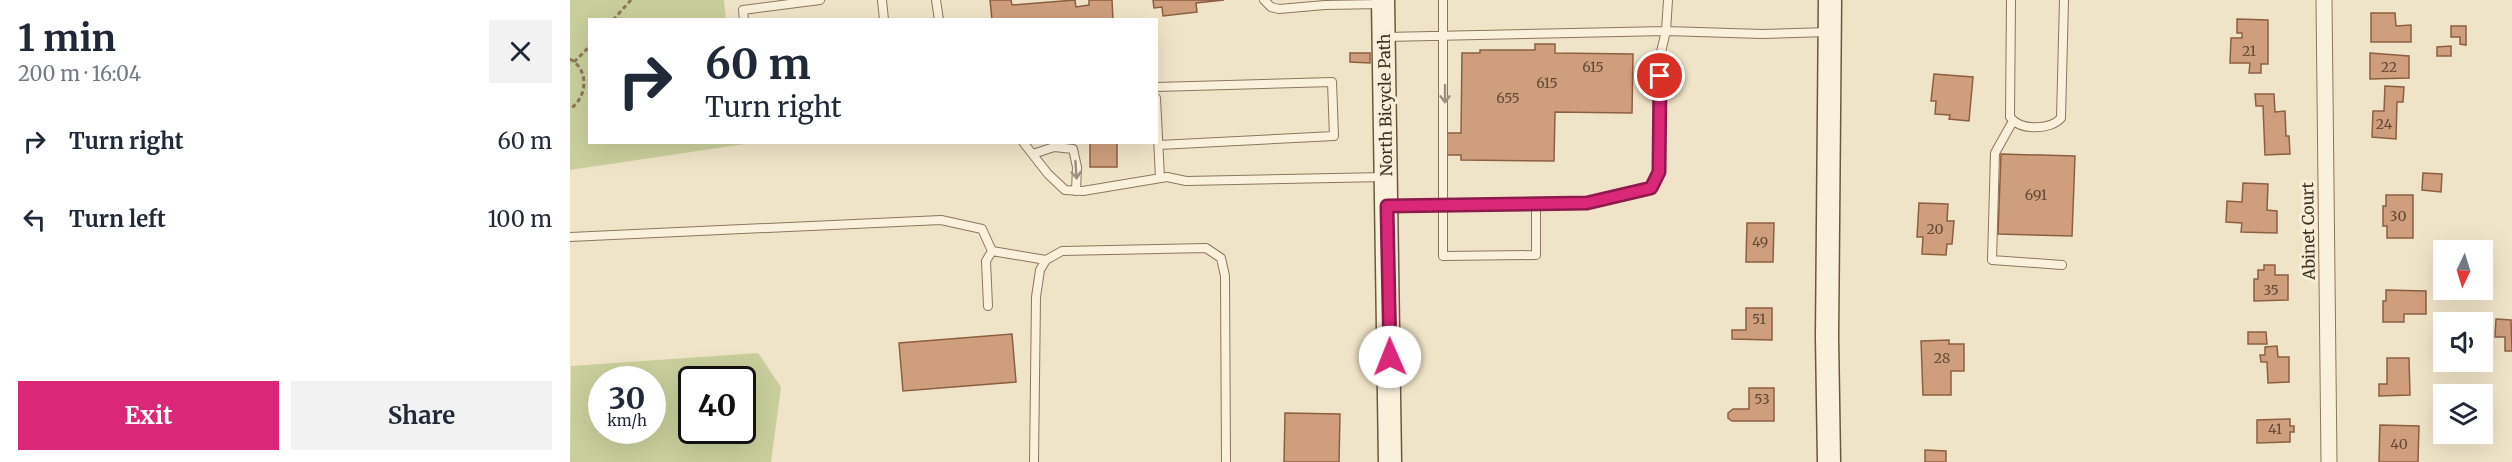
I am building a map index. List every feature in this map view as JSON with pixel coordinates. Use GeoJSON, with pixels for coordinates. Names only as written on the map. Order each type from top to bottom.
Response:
{"type":"FeatureCollection","features":[{"type":"Feature","properties":{"kind":"street"},"geometry":{"type":"LineString","coordinates":[[1829,462],[1827,338],[1830,0]]}},
{"type":"Feature","properties":{"kind":"street","name":"Abinet Court"},"geometry":{"type":"LineString","coordinates":[[2324,0],[2329,462]]}},
{"type":"Feature","properties":{"kind":"street","name":"North Bicycle Path"},"geometry":{"type":"LineString","coordinates":[[1383,2],[1390,462]]}},
{"type":"Feature","properties":{"kind":"lane"},"geometry":{"type":"LineString","coordinates":[[744,18],[743,9],[820,0]]}},
{"type":"Feature","properties":{"kind":"lane"},"geometry":{"type":"LineString","coordinates":[[882,0],[884,18]]}},
{"type":"Feature","properties":{"kind":"lane"},"geometry":{"type":"LineString","coordinates":[[936,0],[939,18]]}},
{"type":"Feature","properties":{"kind":"lane"},"geometry":{"type":"LineString","coordinates":[[1263,0],[1271,7],[1279,9],[1325,2],[1383,2]]}},
{"type":"Feature","properties":{"kind":"lane"},"geometry":{"type":"LineString","coordinates":[[1443,0],[1445,206],[1443,256],[1536,255],[1536,205]]}},
{"type":"Feature","properties":{"kind":"lane"},"geometry":{"type":"LineString","coordinates":[[1387,206],[1587,203],[1651,188],[1659,172],[1661,52],[1666,31],[1668,0]]}},
{"type":"Feature","properties":{"kind":"lane"},"geometry":{"type":"LineString","coordinates":[[2011,0],[2010,117],[2021,125],[2050,126],[2061,118],[2064,0]]}},
{"type":"Feature","properties":{"kind":"lane"},"geometry":{"type":"LineString","coordinates":[[1383,37],[1666,31],[1762,34],[1830,32]]}},
{"type":"Feature","properties":{"kind":"lane"},"geometry":{"type":"LineString","coordinates":[[1158,87],[1332,82],[1335,136],[1159,145]]}},
{"type":"Feature","properties":{"kind":"lane"},"geometry":{"type":"LineString","coordinates":[[2013,121],[1995,153],[1992,260],[2062,265]]}},
{"type":"Feature","properties":{"kind":"lane"},"geometry":{"type":"LineString","coordinates":[[1158,129],[1160,178]]}},
{"type":"Feature","properties":{"kind":"lane"},"geometry":{"type":"LineString","coordinates":[[1025,144],[1048,174],[1065,190],[1076,191],[1160,178],[1186,181],[1386,177]]}},
{"type":"Feature","properties":{"kind":"lane"},"geometry":{"type":"LineString","coordinates":[[1033,154],[1054,147],[1073,149],[1077,167],[1076,191]]}},
{"type":"Feature","properties":{"kind":"lane"},"geometry":{"type":"LineString","coordinates":[[570,237],[941,220],[982,229],[992,251]]}},
{"type":"Feature","properties":{"kind":"lane"},"geometry":{"type":"LineString","coordinates":[[1034,462],[1036,297],[1041,270],[1046,260],[1062,250],[1206,248],[1221,258],[1225,276],[1226,462]]}},
{"type":"Feature","properties":{"kind":"lane"},"geometry":{"type":"LineString","coordinates":[[992,251],[1046,260]]}},
{"type":"Feature","properties":{"kind":"lane"},"geometry":{"type":"LineString","coordinates":[[988,306],[986,261],[992,251]]}},
{"type":"Feature","properties":{"kind":"path"},"geometry":{"type":"LineString","coordinates":[[616,18],[631,0]]}},
{"type":"Feature","properties":{"kind":"path"},"geometry":{"type":"LineString","coordinates":[[574,62],[588,48]]}},
{"type":"Feature","properties":{"kind":"path"},"geometry":{"type":"LineString","coordinates":[[570,59],[581,70],[584,87],[582,97],[570,109]]}},
{"type":"Feature","properties":{"kind":"green space"},"geometry":{"type":"Polygon","coordinates":[[[570,0],[724,0],[726,18],[588,18],[588,144],[745,144],[570,170],[570,0]]]}},
{"type":"Feature","properties":{"kind":"green space"},"geometry":{"type":"Polygon","coordinates":[[[758,353],[781,387],[771,462],[570,462],[571,366],[758,353]]]}},
{"type":"Feature","properties":{"kind":"building"},"geometry":{"type":"Polygon","coordinates":[[[990,0],[1011,0],[1012,5],[1075,0],[1076,7],[1089,5],[1089,0],[1112,0],[1113,18],[992,18],[990,0]]]}},
{"type":"Feature","properties":{"kind":"building"},"geometry":{"type":"Polygon","coordinates":[[[1153,0],[1224,0],[1196,3],[1197,12],[1163,16],[1162,7],[1154,8],[1153,0]]]}},
{"type":"Feature","properties":{"kind":"building"},"geometry":{"type":"Polygon","coordinates":[[[2371,13],[2395,13],[2396,26],[2411,25],[2411,42],[2371,42],[2371,13]]]}},
{"type":"Feature","properties":{"kind":"building"},"geometry":{"type":"Polygon","coordinates":[[[2237,19],[2268,20],[2268,64],[2261,64],[2261,73],[2249,73],[2250,63],[2230,63],[2231,38],[2242,38],[2242,33],[2237,33],[2237,19]]]}},
{"type":"Feature","properties":{"kind":"building"},"geometry":{"type":"Polygon","coordinates":[[[2451,26],[2466,26],[2466,45],[2460,44],[2460,37],[2451,37],[2451,26]]]}},
{"type":"Feature","properties":{"kind":"building"},"geometry":{"type":"Polygon","coordinates":[[[1535,44],[1555,44],[1555,53],[1633,54],[1632,113],[1555,112],[1554,161],[1461,160],[1461,155],[1445,155],[1445,133],[1461,133],[1462,53],[1480,53],[1480,50],[1535,50],[1535,44]]]}},
{"type":"Feature","properties":{"kind":"building"},"geometry":{"type":"Polygon","coordinates":[[[2451,46],[2451,56],[2437,56],[2437,47],[2451,46]]]}},
{"type":"Feature","properties":{"kind":"building"},"geometry":{"type":"Polygon","coordinates":[[[1350,53],[1370,53],[1370,63],[1350,62],[1350,53]]]}},
{"type":"Feature","properties":{"kind":"building"},"geometry":{"type":"Polygon","coordinates":[[[2370,53],[2409,56],[2409,78],[2370,79],[2370,53]]]}},
{"type":"Feature","properties":{"kind":"building"},"geometry":{"type":"Polygon","coordinates":[[[1934,74],[1973,77],[1969,121],[1949,119],[1950,115],[1935,114],[1936,101],[1931,101],[1934,74]]]}},
{"type":"Feature","properties":{"kind":"building"},"geometry":{"type":"Polygon","coordinates":[[[2385,86],[2404,87],[2403,102],[2397,102],[2396,139],[2372,137],[2373,111],[2384,111],[2385,86]]]}},
{"type":"Feature","properties":{"kind":"building"},"geometry":{"type":"Polygon","coordinates":[[[2255,94],[2274,94],[2275,112],[2285,111],[2286,136],[2289,136],[2290,154],[2265,155],[2263,106],[2256,106],[2255,94]]]}},
{"type":"Feature","properties":{"kind":"building"},"geometry":{"type":"Polygon","coordinates":[[[1090,144],[1117,144],[1117,167],[1090,167],[1090,144]]]}},
{"type":"Feature","properties":{"kind":"building"},"geometry":{"type":"Polygon","coordinates":[[[2001,154],[2075,156],[2072,236],[1998,234],[2001,154]]]}},
{"type":"Feature","properties":{"kind":"building"},"geometry":{"type":"Polygon","coordinates":[[[2423,173],[2442,174],[2441,192],[2422,190],[2423,173]]]}},
{"type":"Feature","properties":{"kind":"building"},"geometry":{"type":"Polygon","coordinates":[[[2243,183],[2268,184],[2267,210],[2277,211],[2277,233],[2241,232],[2242,223],[2226,222],[2227,201],[2242,202],[2243,183]]]}},
{"type":"Feature","properties":{"kind":"building"},"geometry":{"type":"Polygon","coordinates":[[[2386,195],[2413,195],[2413,238],[2387,238],[2387,226],[2383,226],[2383,206],[2386,206],[2386,195]]]}},
{"type":"Feature","properties":{"kind":"building"},"geometry":{"type":"Polygon","coordinates":[[[1919,203],[1948,204],[1947,221],[1954,221],[1952,244],[1947,244],[1946,255],[1922,254],[1923,237],[1917,237],[1919,203]]]}},
{"type":"Feature","properties":{"kind":"building"},"geometry":{"type":"Polygon","coordinates":[[[1747,223],[1774,223],[1773,262],[1746,262],[1747,223]]]}},
{"type":"Feature","properties":{"kind":"building"},"geometry":{"type":"Polygon","coordinates":[[[2264,265],[2275,265],[2275,275],[2288,275],[2288,300],[2254,301],[2254,279],[2258,279],[2258,270],[2264,270],[2264,265]]]}},
{"type":"Feature","properties":{"kind":"building"},"geometry":{"type":"Polygon","coordinates":[[[2386,290],[2426,291],[2426,314],[2404,314],[2404,322],[2383,322],[2383,301],[2386,301],[2386,290]]]}},
{"type":"Feature","properties":{"kind":"building"},"geometry":{"type":"Polygon","coordinates":[[[1746,308],[1772,308],[1772,340],[1732,339],[1732,330],[1746,330],[1746,308]]]}},
{"type":"Feature","properties":{"kind":"building"},"geometry":{"type":"Polygon","coordinates":[[[2496,319],[2511,320],[2512,351],[2505,351],[2505,337],[2495,337],[2496,319]]]}},
{"type":"Feature","properties":{"kind":"building"},"geometry":{"type":"Polygon","coordinates":[[[2248,332],[2266,332],[2267,344],[2248,344],[2248,332]]]}},
{"type":"Feature","properties":{"kind":"building"},"geometry":{"type":"Polygon","coordinates":[[[1012,334],[1016,382],[903,391],[899,343],[1012,334]]]}},
{"type":"Feature","properties":{"kind":"building"},"geometry":{"type":"Polygon","coordinates":[[[1949,340],[1949,344],[1964,344],[1964,371],[1951,371],[1951,395],[1923,395],[1921,341],[1949,340]]]}},
{"type":"Feature","properties":{"kind":"building"},"geometry":{"type":"Polygon","coordinates":[[[2277,346],[2278,357],[2289,357],[2289,382],[2268,383],[2267,362],[2261,362],[2260,355],[2265,355],[2265,347],[2277,346]]]}},
{"type":"Feature","properties":{"kind":"building"},"geometry":{"type":"Polygon","coordinates":[[[2387,358],[2409,358],[2410,395],[2379,396],[2379,384],[2387,384],[2387,358]]]}},
{"type":"Feature","properties":{"kind":"building"},"geometry":{"type":"Polygon","coordinates":[[[1749,388],[1774,388],[1774,421],[1732,421],[1728,418],[1728,413],[1733,409],[1749,409],[1749,388]]]}},
{"type":"Feature","properties":{"kind":"building"},"geometry":{"type":"Polygon","coordinates":[[[1285,413],[1340,414],[1339,462],[1284,462],[1285,413]]]}},
{"type":"Feature","properties":{"kind":"building"},"geometry":{"type":"Polygon","coordinates":[[[2290,419],[2290,426],[2294,426],[2294,432],[2290,432],[2290,442],[2257,443],[2257,420],[2290,419]]]}},
{"type":"Feature","properties":{"kind":"building"},"geometry":{"type":"Polygon","coordinates":[[[2380,425],[2419,426],[2418,462],[2379,462],[2380,425]]]}},
{"type":"Feature","properties":{"kind":"building"},"geometry":{"type":"Polygon","coordinates":[[[1925,450],[1946,451],[1946,462],[1925,462],[1925,450]]]}},
{"type":"Feature","properties":{"kind":"route"},"geometry":{"type":"LineString","coordinates":[[1390,357],[1387,206],[1518,206],[1587,203],[1651,188],[1659,172],[1660,76]]}}]}
